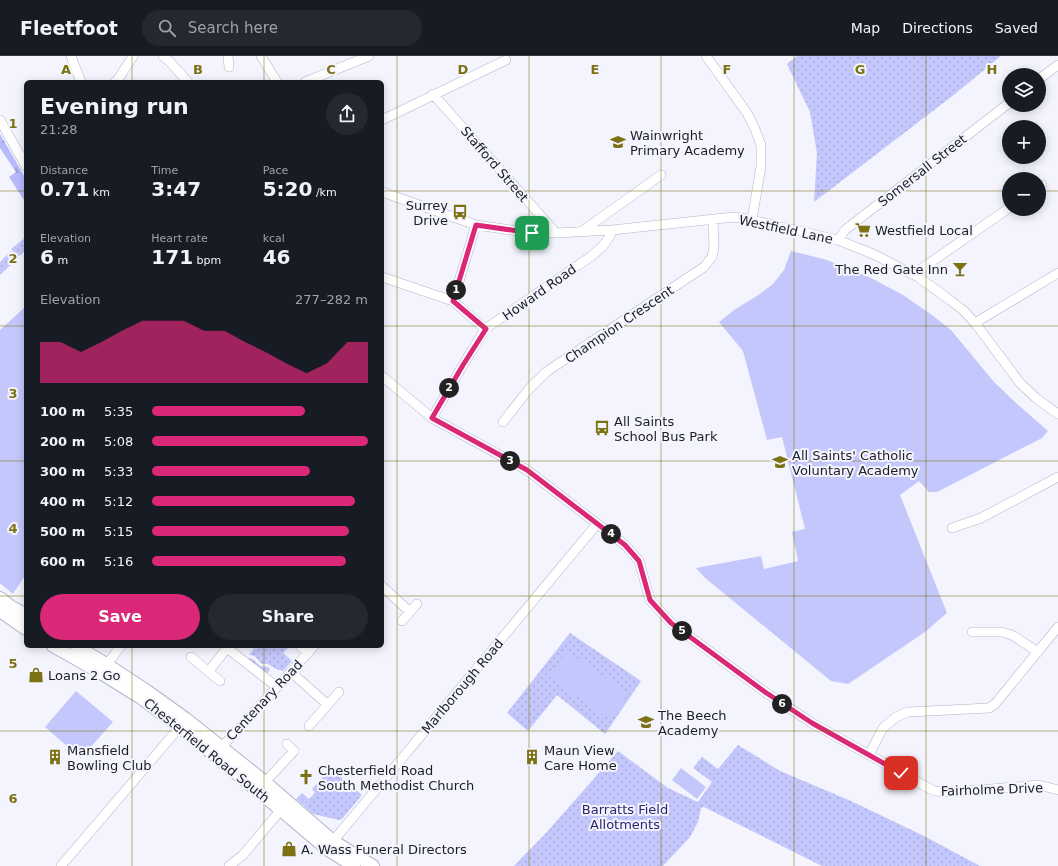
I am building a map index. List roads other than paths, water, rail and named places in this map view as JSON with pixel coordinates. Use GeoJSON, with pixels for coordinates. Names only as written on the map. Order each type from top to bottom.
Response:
{"type":"FeatureCollection","features":[{"type":"Feature","properties":{"kind":"main road"},"geometry":{"type":"LineString","coordinates":[[0,598],[24,614]]}},
{"type":"Feature","properties":{"kind":"main road"},"geometry":{"type":"LineString","coordinates":[[0,611],[24,628]]}},
{"type":"Feature","properties":{"kind":"main road","name":"Chesterfield Road South"},"geometry":{"type":"LineString","coordinates":[[58,648],[103,668],[147,691],[354,866]]}},
{"type":"Feature","properties":{"kind":"main road","name":"Chesterfield Road South"},"geometry":{"type":"LineString","coordinates":[[78,648],[103,668]]}},
{"type":"Feature","properties":{"kind":"main road","name":"Chesterfield Road South"},"geometry":{"type":"LineString","coordinates":[[218,751],[265,782],[284,806]]}},
{"type":"Feature","properties":{"kind":"main road","name":"Chesterfield Road South"},"geometry":{"type":"LineString","coordinates":[[330,845],[373,866]]}},
{"type":"Feature","properties":{"kind":"street"},"geometry":{"type":"LineString","coordinates":[[71,56],[80,80]]}},
{"type":"Feature","properties":{"kind":"street"},"geometry":{"type":"LineString","coordinates":[[118,80],[133,56]]}},
{"type":"Feature","properties":{"kind":"street"},"geometry":{"type":"LineString","coordinates":[[163,56],[184,80]]}},
{"type":"Feature","properties":{"kind":"street"},"geometry":{"type":"LineString","coordinates":[[228,56],[229,67]]}},
{"type":"Feature","properties":{"kind":"street"},"geometry":{"type":"LineString","coordinates":[[261,56],[276,80]]}},
{"type":"Feature","properties":{"kind":"street"},"geometry":{"type":"LineString","coordinates":[[310,80],[369,56]]}},
{"type":"Feature","properties":{"kind":"street"},"geometry":{"type":"LineString","coordinates":[[718,56],[709,59],[747,113],[761,145],[761,166],[752,220]]}},
{"type":"Feature","properties":{"kind":"street"},"geometry":{"type":"LineString","coordinates":[[384,119],[506,60]]}},
{"type":"Feature","properties":{"kind":"street"},"geometry":{"type":"LineString","coordinates":[[1046,73],[1058,64]]}},
{"type":"Feature","properties":{"kind":"street","name":"Stafford Street"},"geometry":{"type":"LineString","coordinates":[[433,94],[556,233]]}},
{"type":"Feature","properties":{"kind":"street","name":"Somersall Street"},"geometry":{"type":"LineString","coordinates":[[838,240],[845,230],[1002,108]]}},
{"type":"Feature","properties":{"kind":"street"},"geometry":{"type":"LineString","coordinates":[[0,120],[24,162]]}},
{"type":"Feature","properties":{"kind":"street"},"geometry":{"type":"LineString","coordinates":[[581,232],[661,175]]}},
{"type":"Feature","properties":{"kind":"street","name":"Westfield Lane"},"geometry":{"type":"LineString","coordinates":[[384,193],[476,225],[532,233],[612,230],[734,217],[838,240],[873,254],[918,277],[964,311],[975,323],[1020,383],[1036,398],[1058,414]]}},
{"type":"Feature","properties":{"kind":"street"},"geometry":{"type":"LineString","coordinates":[[918,277],[920,271],[924,267],[1002,213]]}},
{"type":"Feature","properties":{"kind":"street","name":"Champion Crescent"},"geometry":{"type":"LineString","coordinates":[[503,422],[529,389],[546,372],[704,267],[712,257],[714,248],[713,219]]}},
{"type":"Feature","properties":{"kind":"street"},"geometry":{"type":"LineString","coordinates":[[453,301],[476,225]]}},
{"type":"Feature","properties":{"kind":"street","name":"Howard Road"},"geometry":{"type":"LineString","coordinates":[[432,418],[486,329],[593,255],[610,237],[612,230]]}},
{"type":"Feature","properties":{"kind":"street"},"geometry":{"type":"LineString","coordinates":[[975,323],[1058,273]]}},
{"type":"Feature","properties":{"kind":"street"},"geometry":{"type":"LineString","coordinates":[[384,278],[453,301],[486,329]]}},
{"type":"Feature","properties":{"kind":"street","name":"Fairholme Drive"},"geometry":{"type":"LineString","coordinates":[[384,378],[432,418],[460,438],[525,474],[625,545],[639,561],[650,600],[671,623],[765,692],[812,723],[934,791],[954,792],[1039,785],[1058,790]]}},
{"type":"Feature","properties":{"kind":"street"},"geometry":{"type":"LineString","coordinates":[[952,528],[981,518],[1058,478]]}},
{"type":"Feature","properties":{"kind":"street","name":"Marlborough Road"},"geometry":{"type":"LineString","coordinates":[[330,845],[597,524]]}},
{"type":"Feature","properties":{"kind":"street"},"geometry":{"type":"LineString","coordinates":[[384,588],[410,612]]}},
{"type":"Feature","properties":{"kind":"street"},"geometry":{"type":"LineString","coordinates":[[402,621],[417,604]]}},
{"type":"Feature","properties":{"kind":"street"},"geometry":{"type":"LineString","coordinates":[[869,755],[883,728],[896,717],[908,712],[989,708],[995,704],[1058,627]]}},
{"type":"Feature","properties":{"kind":"street"},"geometry":{"type":"LineString","coordinates":[[972,632],[1001,632],[1012,635],[1038,652]]}},
{"type":"Feature","properties":{"kind":"street"},"geometry":{"type":"LineString","coordinates":[[103,668],[118,648]]}},
{"type":"Feature","properties":{"kind":"street"},"geometry":{"type":"LineString","coordinates":[[208,671],[228,648],[277,687]]}},
{"type":"Feature","properties":{"kind":"street","name":"Centenary Road"},"geometry":{"type":"LineString","coordinates":[[218,751],[311,649]]}},
{"type":"Feature","properties":{"kind":"street"},"geometry":{"type":"LineString","coordinates":[[191,657],[220,681]]}},
{"type":"Feature","properties":{"kind":"street"},"geometry":{"type":"LineString","coordinates":[[291,672],[328,705]]}},
{"type":"Feature","properties":{"kind":"street"},"geometry":{"type":"LineString","coordinates":[[309,726],[339,692]]}},
{"type":"Feature","properties":{"kind":"street"},"geometry":{"type":"LineString","coordinates":[[61,866],[183,723]]}},
{"type":"Feature","properties":{"kind":"street"},"geometry":{"type":"LineString","coordinates":[[265,782],[294,751],[287,744]]}},
{"type":"Feature","properties":{"kind":"street"},"geometry":{"type":"LineString","coordinates":[[229,866],[243,855],[284,806]]}},
{"type":"Feature","properties":{"kind":"place","name":"Wainwright Primary Academy"},"geometry":{"type":"Point","coordinates":[618,142]}},
{"type":"Feature","properties":{"kind":"place","name":"Surrey Drive"},"geometry":{"type":"Point","coordinates":[460,212]}},
{"type":"Feature","properties":{"kind":"place","name":"Westfield Local"},"geometry":{"type":"Point","coordinates":[863,230]}},
{"type":"Feature","properties":{"kind":"place","name":"The Red Gate Inn"},"geometry":{"type":"Point","coordinates":[960,269]}},
{"type":"Feature","properties":{"kind":"place","name":"All Saints School Bus Park"},"geometry":{"type":"Point","coordinates":[602,428]}},
{"type":"Feature","properties":{"kind":"place","name":"All Saints' Catholic Voluntary Academy"},"geometry":{"type":"Point","coordinates":[780,462]}},
{"type":"Feature","properties":{"kind":"place","name":"Loans 2 Go"},"geometry":{"type":"Point","coordinates":[36,675]}},
{"type":"Feature","properties":{"kind":"place","name":"The Beech Academy"},"geometry":{"type":"Point","coordinates":[646,722]}},
{"type":"Feature","properties":{"kind":"place","name":"Mansfield Bowling Club"},"geometry":{"type":"Point","coordinates":[55,757]}},
{"type":"Feature","properties":{"kind":"place","name":"Maun View Care Home"},"geometry":{"type":"Point","coordinates":[532,757]}},
{"type":"Feature","properties":{"kind":"place","name":"Chesterfield Road South Methodist Church"},"geometry":{"type":"Point","coordinates":[306,777]}},
{"type":"Feature","properties":{"kind":"place","name":"A. Wass Funeral Directors"},"geometry":{"type":"Point","coordinates":[289,849]}},
{"type":"Feature","properties":{"kind":"park label","name":"Barratts Field Allotments"},"geometry":{"type":"Point","coordinates":[625,816]}}]}
